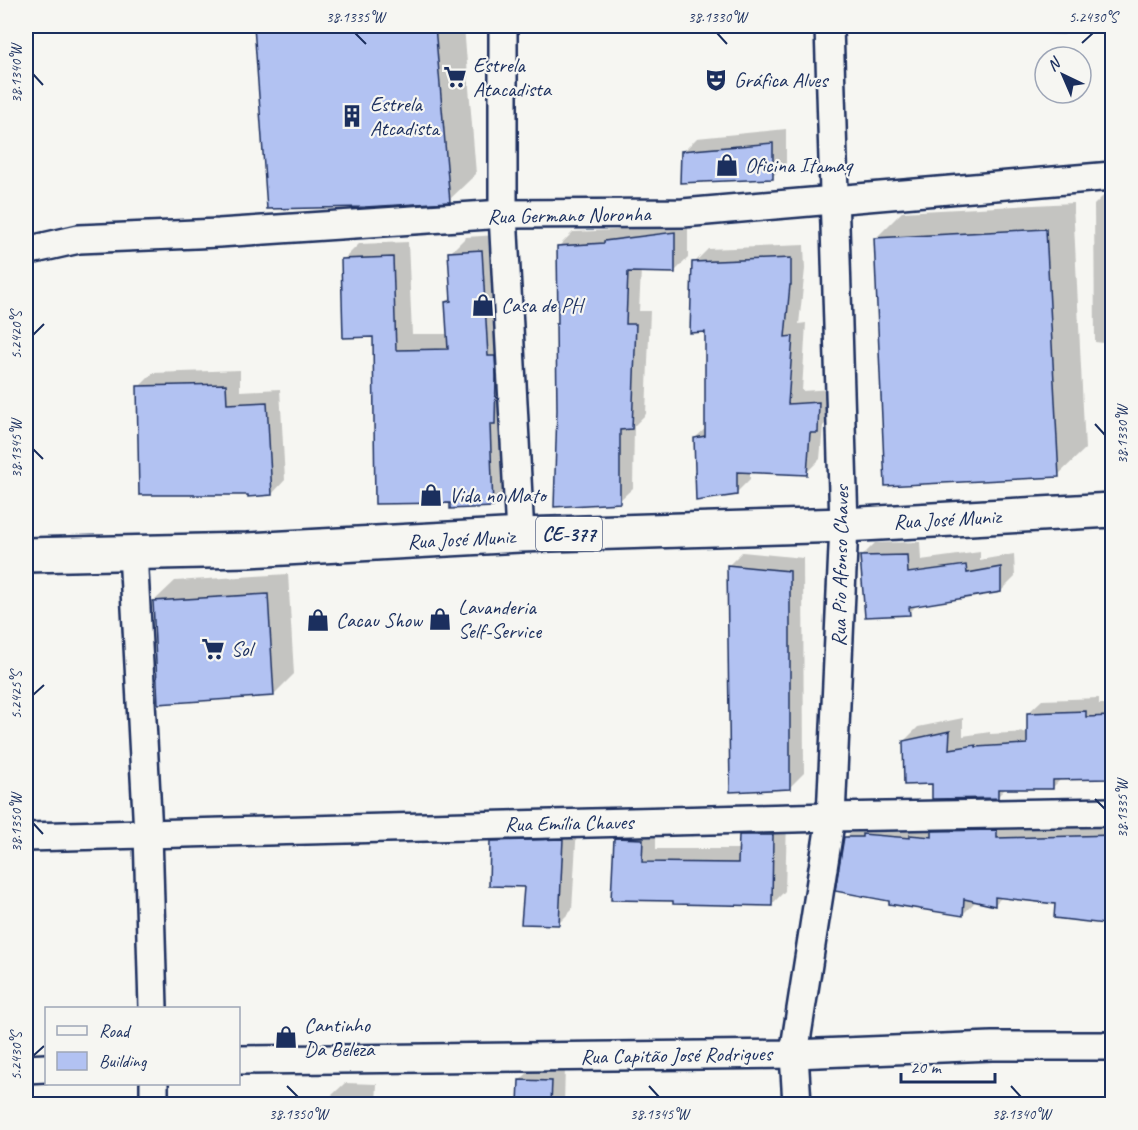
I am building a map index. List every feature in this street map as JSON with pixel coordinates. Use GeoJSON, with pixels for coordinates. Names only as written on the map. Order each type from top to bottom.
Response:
{"type":"FeatureCollection","features":[{"type":"Feature","properties":{"kind":"main road","name":"Rua José Muniz"},"geometry":{"type":"LineString","coordinates":[[26,555],[248,550],[520,536],[844,525],[1113,510]]}},
{"type":"Feature","properties":{"kind":"street"},"geometry":{"type":"LineString","coordinates":[[502,26],[503,214],[520,536]]}},
{"type":"Feature","properties":{"kind":"street","name":"Rua Pio Afonso Chaves"},"geometry":{"type":"LineString","coordinates":[[797,1104],[794,1054],[831,817],[844,525],[829,26]]}},
{"type":"Feature","properties":{"kind":"street","name":"Rua Germano Noronha"},"geometry":{"type":"LineString","coordinates":[[26,251],[79,239],[219,233],[503,214],[683,213],[1113,176]]}},
{"type":"Feature","properties":{"kind":"street"},"geometry":{"type":"LineString","coordinates":[[133,552],[148,833],[153,1007]]}},
{"type":"Feature","properties":{"kind":"street","name":"Rua Emília Chaves"},"geometry":{"type":"LineString","coordinates":[[26,837],[831,817],[1113,813]]}},
{"type":"Feature","properties":{"kind":"street","name":"Rua Capitão José Rodrigues"},"geometry":{"type":"LineString","coordinates":[[240,1060],[794,1054],[992,1046],[1113,1046]]}},
{"type":"Feature","properties":{"kind":"street"},"geometry":{"type":"LineString","coordinates":[[26,1069],[45,1068]]}},
{"type":"Feature","properties":{"kind":"street"},"geometry":{"type":"LineString","coordinates":[[154,1085],[154,1104]]}},
{"type":"Feature","properties":{"kind":"building","name":"Estrela Atcadista"},"geometry":{"type":"Polygon","coordinates":[[[254,26],[435,26],[450,202],[267,209],[254,26]]]}},
{"type":"Feature","properties":{"kind":"building","name":"Oficina Itamaq"},"geometry":{"type":"Polygon","coordinates":[[[773,143],[773,179],[680,183],[681,151],[773,143]]]}},
{"type":"Feature","properties":{"kind":"building"},"geometry":{"type":"Polygon","coordinates":[[[1046,229],[1059,477],[885,486],[874,238],[1046,229]]]}},
{"type":"Feature","properties":{"kind":"building"},"geometry":{"type":"Polygon","coordinates":[[[675,232],[675,273],[628,272],[626,324],[636,324],[632,429],[620,430],[620,503],[554,507],[557,410],[556,324],[558,324],[557,246],[604,243],[604,241],[675,232]]]}},
{"type":"Feature","properties":{"kind":"building"},"geometry":{"type":"Polygon","coordinates":[[[482,250],[488,356],[495,356],[496,376],[495,424],[490,424],[493,507],[450,509],[450,503],[375,504],[373,337],[343,338],[341,259],[393,257],[396,350],[448,349],[445,302],[451,301],[448,252],[482,250]]]}},
{"type":"Feature","properties":{"kind":"building"},"geometry":{"type":"Polygon","coordinates":[[[791,258],[791,285],[785,337],[793,336],[788,404],[819,402],[818,433],[810,433],[807,475],[737,472],[737,495],[696,501],[694,438],[705,436],[705,332],[690,333],[692,262],[791,258]]]}},
{"type":"Feature","properties":{"kind":"building"},"geometry":{"type":"Polygon","coordinates":[[[226,384],[227,404],[267,402],[272,495],[248,497],[248,495],[139,495],[137,386],[226,384]]]}},
{"type":"Feature","properties":{"kind":"building"},"geometry":{"type":"Polygon","coordinates":[[[907,555],[908,573],[966,565],[967,573],[1001,567],[1001,592],[909,607],[910,615],[865,617],[860,556],[907,555]]]}},
{"type":"Feature","properties":{"kind":"building"},"geometry":{"type":"Polygon","coordinates":[[[727,565],[790,571],[790,789],[730,792],[727,565]]]}},
{"type":"Feature","properties":{"kind":"building","name":"Sol"},"geometry":{"type":"Polygon","coordinates":[[[268,594],[274,696],[158,704],[153,601],[268,594]]]}},
{"type":"Feature","properties":{"kind":"building"},"geometry":{"type":"Polygon","coordinates":[[[1086,711],[1086,717],[1111,716],[1110,779],[1053,780],[1053,789],[998,789],[998,798],[932,799],[932,784],[904,785],[903,741],[950,731],[949,749],[976,745],[976,747],[1027,744],[1027,713],[1086,711]]]}},
{"type":"Feature","properties":{"kind":"building"},"geometry":{"type":"Polygon","coordinates":[[[997,830],[997,838],[1113,835],[1113,925],[1054,918],[1055,904],[995,897],[995,906],[964,899],[963,916],[889,904],[889,901],[835,891],[844,837],[862,837],[862,834],[910,838],[910,835],[932,837],[932,831],[997,830]]]}},
{"type":"Feature","properties":{"kind":"building"},"geometry":{"type":"Polygon","coordinates":[[[739,835],[773,835],[772,906],[611,900],[614,838],[643,839],[642,862],[738,863],[739,835]]]}},
{"type":"Feature","properties":{"kind":"building"},"geometry":{"type":"Polygon","coordinates":[[[563,839],[559,925],[521,924],[524,887],[489,886],[490,841],[563,839]]]}},
{"type":"Feature","properties":{"kind":"building"},"geometry":{"type":"Polygon","coordinates":[[[519,1080],[552,1081],[551,1104],[518,1104],[519,1080]]]}},
{"type":"Feature","properties":{"kind":"place","name":"Estrela Atacadista"},"geometry":{"type":"Point","coordinates":[455,77]}},
{"type":"Feature","properties":{"kind":"place","name":"Gráfica Alves"},"geometry":{"type":"Point","coordinates":[716,80]}},
{"type":"Feature","properties":{"kind":"place","name":"Estrela Atcadista"},"geometry":{"type":"Point","coordinates":[352,116]}},
{"type":"Feature","properties":{"kind":"place","name":"Oficina Itamaq"},"geometry":{"type":"Point","coordinates":[727,165]}},
{"type":"Feature","properties":{"kind":"place","name":"Casa de PH"},"geometry":{"type":"Point","coordinates":[483,305]}},
{"type":"Feature","properties":{"kind":"place","name":"Vida no Mato"},"geometry":{"type":"Point","coordinates":[431,495]}},
{"type":"Feature","properties":{"kind":"place","name":"Lavanderia Self-Service"},"geometry":{"type":"Point","coordinates":[440,619]}},
{"type":"Feature","properties":{"kind":"place","name":"Cacau Show"},"geometry":{"type":"Point","coordinates":[318,620]}},
{"type":"Feature","properties":{"kind":"place","name":"Sol"},"geometry":{"type":"Point","coordinates":[213,649]}},
{"type":"Feature","properties":{"kind":"place","name":"Cantinho Da Beleza"},"geometry":{"type":"Point","coordinates":[286,1037]}}]}
